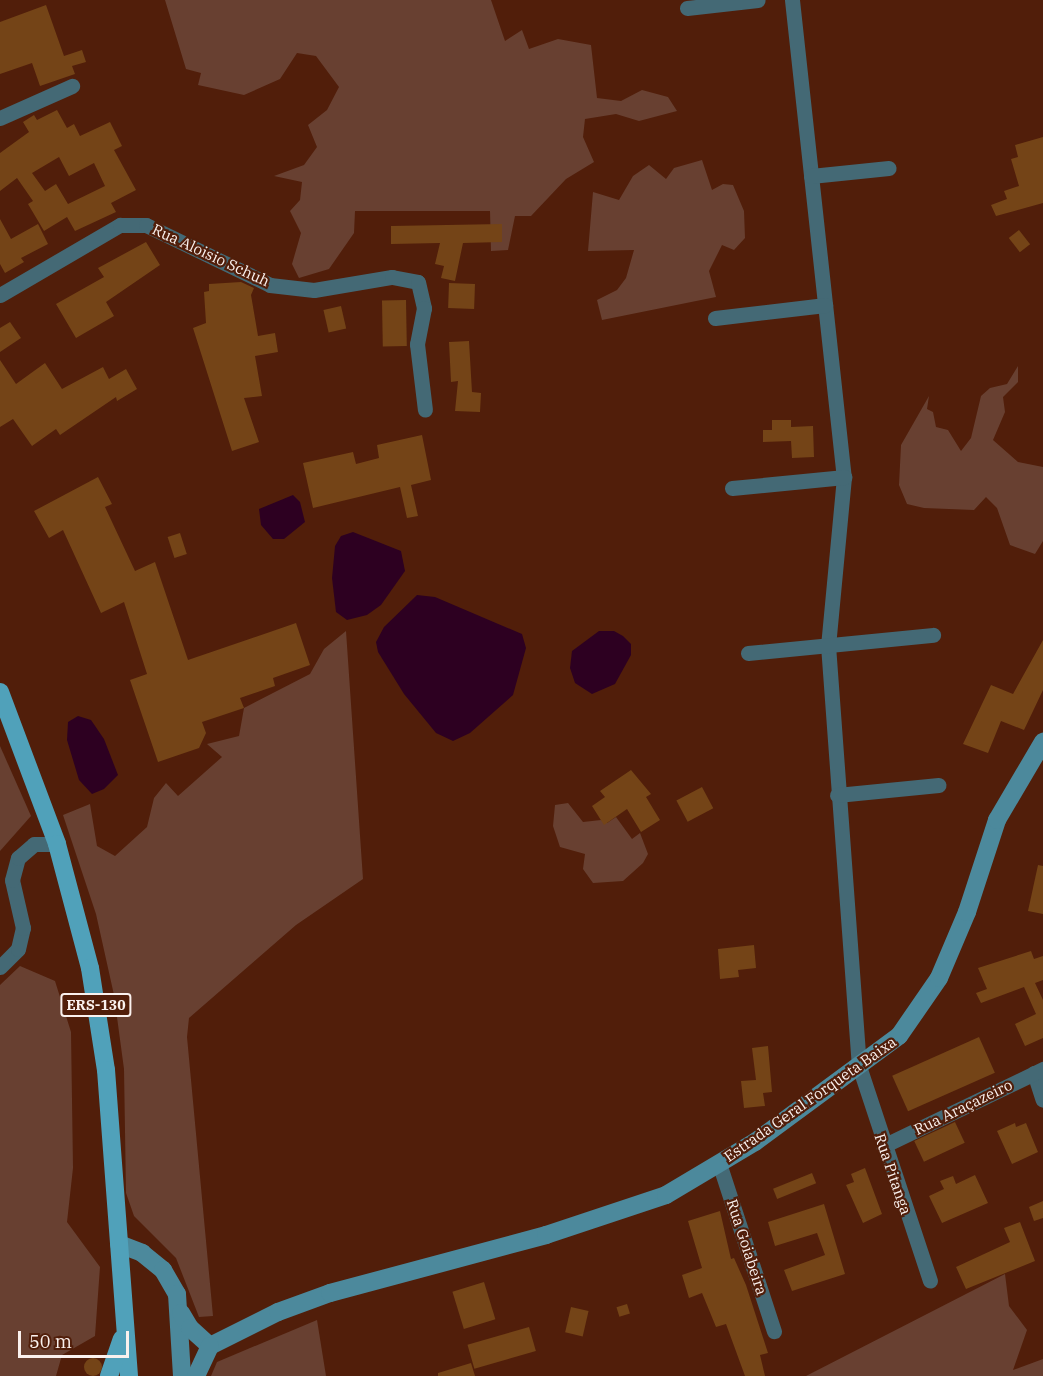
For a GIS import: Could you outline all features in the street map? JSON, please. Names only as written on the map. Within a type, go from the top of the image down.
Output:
[{"type":"main road","name":"ERS-130","points":[[0,692],[57,844],[90,969],[106,1070],[129,1376]]},
{"type":"main road","points":[[109,1376],[125,1331]]},
{"type":"street","points":[[687,8],[758,0]]},
{"type":"street","name":"Rua Pitanga","points":[[792,0],[844,477],[828,645],[837,795],[860,1066],[883,1146],[930,1281]]},
{"type":"street","points":[[0,118],[72,86]]},
{"type":"street","points":[[811,176],[889,168]]},
{"type":"street","name":"Rua Aloisio Schuh","points":[[0,295],[120,225],[146,225],[270,285],[314,290],[392,277],[418,282],[424,308],[417,344],[425,410]]},
{"type":"street","points":[[716,318],[825,305]]},
{"type":"street","points":[[732,488],[844,477]]},
{"type":"street","points":[[748,653],[933,635]]},
{"type":"street","name":"Estrada Geral Forqueta Baixa","points":[[210,1346],[278,1312],[330,1293],[546,1235],[666,1195],[719,1163],[860,1066],[899,1036],[939,978],[966,912],[997,820],[1043,742]]},
{"type":"street","points":[[837,795],[939,784]]},
{"type":"street","points":[[0,967],[18,949],[22,928],[12,880],[18,858],[34,844],[57,844]]},
{"type":"street","points":[[1038,1071],[1043,1100]]},
{"type":"street","name":"Rua Araçazeiro","points":[[883,1146],[1038,1071]]},
{"type":"street","name":"Rua Goiabeira","points":[[719,1163],[774,1331]]},
{"type":"street","points":[[118,1244],[142,1253],[163,1270],[177,1294],[181,1313],[182,1376]]},
{"type":"street","points":[[181,1313],[190,1328],[210,1346],[196,1376]]},
{"type":"shaded area","points":[[165,0],[491,0],[505,41],[522,30],[529,49],[558,39],[591,45],[597,98],[621,101],[642,90],[668,97],[677,111],[639,121],[616,114],[585,119],[583,137],[594,162],[566,179],[531,216],[515,216],[508,250],[491,251],[490,211],[355,211],[354,233],[329,269],[299,278],[292,264],[301,233],[290,211],[300,200],[302,182],[274,176],[304,165],[317,147],[308,125],[327,110],[339,87],[316,56],[297,53],[280,79],[244,95],[198,85],[201,73],[186,69]]},
{"type":"shaded area","points":[[702,160],[712,190],[723,184],[733,185],[744,211],[745,238],[734,250],[722,245],[709,271],[716,297],[602,320],[597,300],[617,290],[626,278],[634,250],[588,251],[593,192],[619,200],[633,176],[649,165],[666,179],[674,168]]},
{"type":"shaded area","points":[[1018,366],[1018,382],[1003,397],[1005,412],[993,440],[1018,462],[1043,467],[1043,541],[1035,554],[1010,545],[997,508],[986,497],[974,510],[924,508],[907,504],[899,485],[901,445],[929,396],[927,409],[933,412],[936,427],[948,430],[961,451],[971,438],[981,396],[990,388],[1007,384]]},
{"type":"shaded area","points":[[293,495],[300,502],[305,522],[284,539],[273,539],[261,525],[259,509]]},
{"type":"shaded area","points":[[353,532],[401,551],[405,571],[381,605],[367,615],[347,620],[336,612],[332,578],[335,546],[341,536]]},
{"type":"shaded area","points":[[417,595],[435,597],[522,634],[526,648],[513,695],[470,733],[453,741],[436,733],[404,694],[378,652],[376,642],[384,627]]},
{"type":"shaded area","points":[[346,631],[363,879],[296,925],[189,1018],[187,1037],[213,1316],[199,1317],[176,1258],[134,1216],[126,1193],[124,1069],[114,995],[96,914],[63,815],[90,804],[97,846],[115,856],[147,827],[154,798],[166,783],[178,796],[222,757],[207,744],[239,736],[244,708],[310,674],[324,649]]},
{"type":"shaded area","points":[[599,631],[614,631],[623,636],[631,644],[631,655],[615,684],[592,694],[575,683],[570,668],[572,651]]},
{"type":"shaded area","points":[[78,716],[91,720],[104,739],[118,775],[104,789],[92,794],[79,780],[67,740],[68,722]]},
{"type":"shaded area","points":[[0,746],[31,816],[0,851]]},
{"type":"shaded area","points":[[568,803],[583,822],[601,820],[607,823],[616,817],[632,839],[640,833],[648,854],[643,863],[623,881],[593,883],[583,869],[585,854],[560,847],[553,826],[555,805]]},
{"type":"shaded area","points":[[20,966],[55,981],[71,1032],[73,1168],[67,1222],[100,1267],[95,1336],[62,1355],[56,1376],[0,1376],[0,985]]},
{"type":"shaded area","points":[[1005,1274],[1009,1306],[1027,1330],[1013,1370],[1043,1359],[1043,1376],[806,1376]]},
{"type":"shaded area","points":[[317,1320],[326,1376],[211,1376],[217,1362]]},
{"type":"building","points":[[46,5],[64,56],[82,50],[86,62],[72,66],[75,74],[40,86],[32,63],[0,74],[0,22]]},
{"type":"building","points":[[57,110],[67,128],[74,124],[80,136],[110,122],[122,146],[114,150],[136,190],[111,203],[116,212],[75,231],[67,217],[44,231],[28,204],[33,201],[17,178],[0,191],[0,153],[29,132],[23,122],[34,115],[37,120]],"holes":[[[59,157],[69,176],[94,163],[105,186],[68,204],[56,184],[45,191],[32,173]]]},
{"type":"building","points":[[1043,137],[1043,203],[996,216],[991,205],[1007,199],[1004,191],[1019,186],[1011,159],[1018,157],[1015,145]]},
{"type":"building","points":[[0,219],[11,239],[38,224],[48,244],[21,258],[24,262],[5,273],[0,264]]},
{"type":"building","points":[[502,224],[502,242],[463,243],[455,281],[441,278],[444,266],[435,264],[440,243],[391,244],[391,226]]},
{"type":"building","points":[[1019,230],[1030,244],[1020,252],[1009,238]]},
{"type":"building","points":[[146,242],[160,265],[106,302],[114,316],[76,338],[56,304],[104,277],[98,268]]},
{"type":"building","points":[[241,282],[254,288],[251,295],[258,336],[275,333],[278,352],[255,356],[262,396],[244,398],[259,442],[232,451],[193,328],[206,323],[204,292],[209,291],[209,284]]},
{"type":"building","points":[[449,283],[475,284],[474,309],[448,308]]},
{"type":"building","points":[[382,300],[406,300],[407,346],[383,346]]},
{"type":"building","points":[[341,306],[346,328],[329,332],[323,310]]},
{"type":"building","points":[[10,322],[21,338],[0,352],[0,328]]},
{"type":"building","points":[[469,341],[472,392],[481,393],[480,412],[455,411],[458,381],[451,382],[449,342]]},
{"type":"building","points":[[0,360],[16,384],[45,363],[62,389],[103,367],[109,379],[126,369],[137,389],[117,401],[116,397],[60,435],[56,429],[32,446],[13,419],[0,427]]},
{"type":"building","points":[[772,420],[791,420],[791,427],[813,426],[814,457],[792,458],[791,441],[763,442],[763,430],[772,430]]},
{"type":"building","points":[[422,435],[431,480],[411,485],[418,516],[407,518],[400,487],[313,508],[303,463],[353,452],[356,464],[379,458],[377,445]]},
{"type":"building","points":[[98,477],[112,504],[105,507],[135,571],[155,562],[188,660],[296,623],[310,665],[273,678],[275,686],[240,698],[244,708],[202,722],[206,733],[199,748],[158,762],[130,680],[147,674],[124,602],[101,613],[63,530],[49,538],[34,511]]},
{"type":"building","points":[[180,533],[187,554],[174,558],[168,537]]},
{"type":"building","points":[[1043,640],[1043,690],[1024,730],[1001,721],[988,753],[963,744],[991,685],[1013,694]]},
{"type":"building","points":[[631,770],[651,794],[646,797],[660,820],[641,832],[627,809],[604,825],[592,806],[605,797],[600,791]]},
{"type":"building","points":[[702,787],[713,808],[688,822],[676,801]]},
{"type":"building","points":[[1038,865],[1043,866],[1043,914],[1028,911]]},
{"type":"building","points":[[754,945],[756,968],[738,970],[739,977],[720,979],[718,949]]},
{"type":"building","points":[[1031,951],[1034,959],[1043,956],[1043,980],[1035,983],[1043,1000],[1043,1038],[1025,1046],[1015,1024],[1036,1014],[1024,987],[981,1003],[976,993],[987,989],[978,968]]},
{"type":"building","points":[[979,1037],[995,1073],[908,1111],[892,1076]]},
{"type":"building","points":[[768,1046],[772,1092],[763,1093],[765,1106],[744,1108],[741,1081],[756,1080],[752,1048]]},
{"type":"building","points":[[955,1122],[965,1143],[924,1162],[914,1141]]},
{"type":"building","points":[[1015,1123],[1016,1127],[1026,1123],[1038,1152],[1012,1164],[997,1131]]},
{"type":"building","points":[[865,1168],[882,1214],[863,1223],[846,1185],[854,1182],[851,1174]]},
{"type":"building","points":[[812,1173],[816,1183],[777,1199],[773,1189]]},
{"type":"building","points":[[975,1175],[988,1203],[942,1223],[929,1196],[944,1189],[940,1181],[953,1176],[956,1184]]},
{"type":"building","points":[[1043,1201],[1043,1218],[1034,1221],[1029,1207]]},
{"type":"building","points":[[824,1204],[845,1274],[792,1291],[784,1270],[825,1255],[817,1233],[775,1246],[768,1222]]},
{"type":"building","points":[[720,1211],[731,1259],[734,1258],[746,1285],[768,1353],[760,1355],[765,1376],[745,1376],[726,1324],[716,1327],[702,1293],[689,1298],[682,1275],[702,1268],[688,1221]]},
{"type":"building","points":[[1020,1222],[1035,1261],[966,1289],[956,1267],[1010,1242],[1004,1228]]},
{"type":"building","points":[[484,1282],[495,1319],[464,1329],[452,1292]]},
{"type":"building","points":[[627,1304],[630,1314],[619,1317],[616,1307]]},
{"type":"building","points":[[571,1307],[589,1311],[583,1336],[565,1332]]},
{"type":"building","points":[[529,1327],[536,1351],[474,1369],[467,1345]]},
{"type":"building","points":[[93,1358],[99,1361],[102,1367],[99,1373],[93,1376],[87,1373],[84,1367],[87,1361]]},
{"type":"building","points":[[471,1363],[475,1376],[438,1376],[438,1373]]}]
